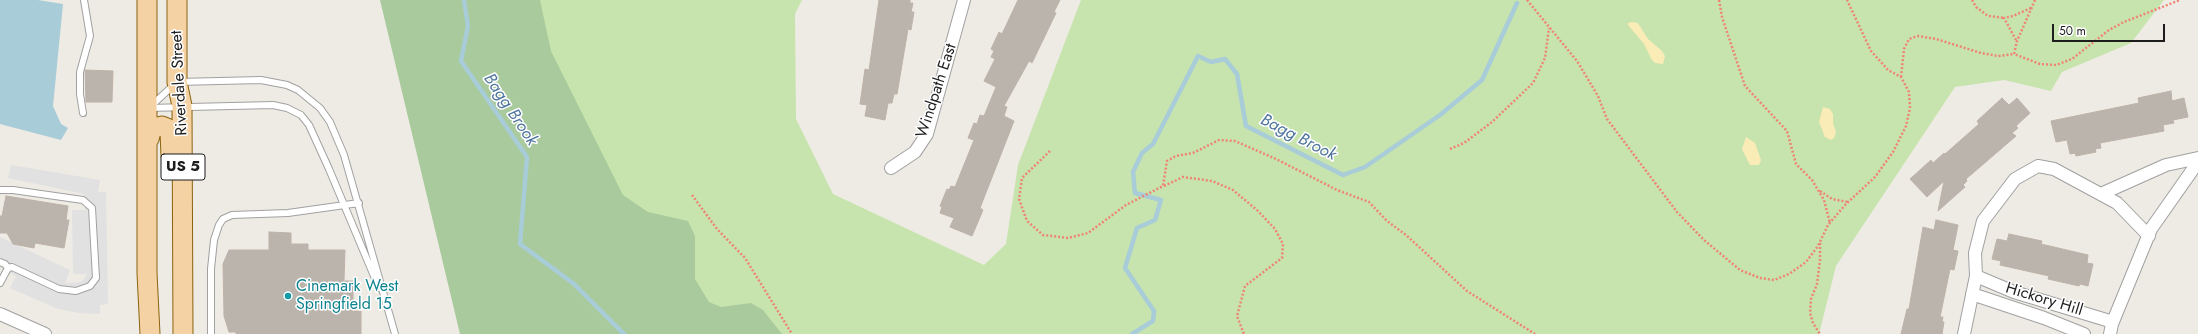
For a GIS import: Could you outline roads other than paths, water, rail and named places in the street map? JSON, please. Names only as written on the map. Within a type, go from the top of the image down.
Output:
[{"type":"main road","name":"Riverdale Street","points":[[147,0],[147,273],[150,334]]},
{"type":"main road","name":"Riverdale Street","points":[[176,0],[177,82],[182,106],[183,334]]},
{"type":"main road","points":[[148,138],[152,128],[156,126],[167,128],[170,132],[172,260],[183,302]]},
{"type":"street","name":"Windpath East","points":[[891,168],[915,152],[926,134],[964,0]]},
{"type":"street","points":[[2101,194],[2166,165],[2198,158]]},
{"type":"street","points":[[2110,334],[2113,322],[2149,236],[2198,162]]},
{"type":"street","points":[[1964,334],[1976,276],[1975,252],[1983,221],[2015,179],[2038,166],[2054,169],[2117,203],[2149,236]]},
{"type":"street","name":"Hickory Hill","points":[[1976,276],[2014,292],[2113,322]]},
{"type":"street","name":"Hickory Hill","points":[[1972,294],[2084,334]]},
{"type":"street","points":[[0,314],[45,334]]},
{"type":"lane","points":[[83,113],[80,72],[90,36],[84,0]]},
{"type":"lane","points":[[148,108],[177,82],[262,80],[287,85],[298,90],[320,108],[330,122],[344,154],[395,334]]},
{"type":"lane","points":[[148,108],[274,105],[296,112],[309,125],[388,310]]},
{"type":"lane","points":[[0,190],[13,190],[83,200],[92,208],[96,278],[90,286],[76,291],[58,289],[12,267],[8,268],[5,264],[0,262]]},
{"type":"lane","points":[[211,334],[210,268],[214,240],[223,218],[232,215],[288,213],[359,204]]},
{"type":"lane","points":[[0,283],[8,268]]},
{"type":"water","points":[[0,0],[38,0],[63,4],[53,106],[61,124],[68,128],[61,140],[0,124]]},
{"type":"waterway","name":"Bagg Brook","points":[[464,0],[468,26],[461,61],[527,157],[520,244],[574,284],[624,334]]},
{"type":"waterway","name":"Bagg Brook","points":[[1132,334],[1153,321],[1154,311],[1125,268],[1137,228],[1155,220],[1161,200],[1135,193],[1133,172],[1142,153],[1153,144],[1198,56],[1211,62],[1225,59],[1237,74],[1246,126],[1343,175],[1365,167],[1440,115],[1482,80],[1517,3]]},
{"type":"place","name":"Cinemark West Springfield 15","points":[[288,296]]}]
